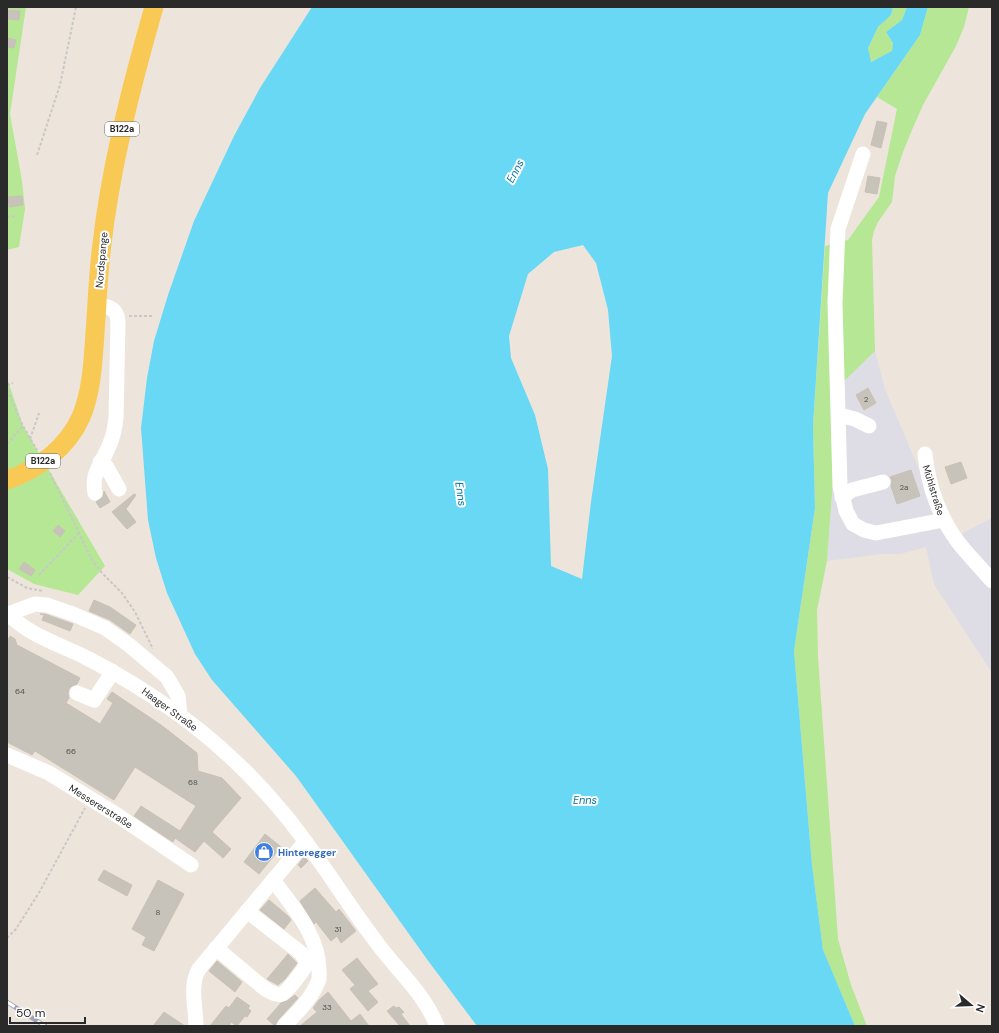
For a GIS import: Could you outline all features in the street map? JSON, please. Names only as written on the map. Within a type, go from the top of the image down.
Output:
[{"type":"main road","name":"Nordspange","points":[[7,480],[30,470],[43,462],[57,450],[72,432],[86,400],[91,381],[94,358],[100,253],[107,204],[126,111],[154,7]]},
{"type":"street","points":[[863,154],[838,229],[835,303],[840,486],[842,497],[846,511],[854,524],[864,530],[876,533],[944,520]]},
{"type":"street","points":[[95,493],[94,475],[109,447],[114,434],[116,418],[118,316],[111,308],[97,304]]},
{"type":"street","points":[[839,415],[855,418],[869,426]]},
{"type":"street","name":"Mühlstraße","points":[[925,454],[926,469],[930,484],[944,520],[957,542],[992,581]]},
{"type":"street","points":[[100,462],[106,466],[119,489]]},
{"type":"street","points":[[842,497],[852,490],[883,482]]},
{"type":"street","points":[[7,613],[35,604],[47,604],[105,628],[129,645],[166,677],[178,696],[180,715]]},
{"type":"street","name":"Haager Straße","points":[[7,613],[29,631],[112,671],[154,697],[180,715],[221,748],[242,768],[280,809],[305,842],[380,947],[420,996],[437,1026]]},
{"type":"street","points":[[77,693],[94,700],[112,671]]},
{"type":"street","name":"Messererstraße","points":[[7,755],[49,773],[90,798],[191,865]]},
{"type":"street","points":[[196,1026],[193,994],[195,975],[305,842]]},
{"type":"street","points":[[273,880],[304,924],[316,945],[319,965],[319,980],[312,993],[284,1026]]},
{"type":"street","points":[[216,948],[270,992],[282,994],[300,975],[306,964],[301,953],[247,911]]},
{"type":"path","points":[[7,7],[20,8]]},
{"type":"path","points":[[37,155],[60,85],[76,7]]},
{"type":"path","points":[[7,217],[15,216]]},
{"type":"path","points":[[118,316],[152,316]]},
{"type":"path","points":[[7,385],[13,383]]},
{"type":"path","points":[[7,390],[23,426],[56,484],[78,534],[91,558],[102,573],[122,593],[135,612],[156,656]]},
{"type":"path","points":[[30,439],[39,413]]},
{"type":"path","points":[[7,444],[23,426]]},
{"type":"path","points":[[40,575],[78,534]]},
{"type":"path","points":[[7,938],[16,930],[40,891],[90,798]]},
{"type":"shaded area","points":[[875,351],[885,389],[949,540],[992,518],[992,673],[934,584],[926,547],[900,554],[882,554],[827,561],[840,385]]},
{"type":"green space","points":[[7,7],[26,7],[10,114],[22,181],[25,209],[19,247],[7,250]]},
{"type":"green space","points":[[893,7],[907,7],[902,20],[886,32],[893,43],[892,52],[870,62],[868,48],[878,27],[891,15]]},
{"type":"green space","points":[[928,7],[969,7],[964,27],[956,46],[923,105],[903,152],[895,176],[892,202],[878,222],[874,231],[872,240],[875,351],[840,385],[827,561],[817,610],[818,657],[838,939],[851,985],[867,1026],[855,1026],[823,951],[812,865],[794,651],[815,508],[813,426],[825,246],[848,240],[879,197],[897,109],[877,97],[920,35]]},
{"type":"green space","points":[[7,378],[23,426],[105,566],[78,595],[34,584],[7,569]]},
{"type":"water","name":"Enns","points":[[312,7],[893,7],[891,15],[878,27],[868,48],[871,62],[892,51],[893,43],[886,32],[902,20],[907,7],[928,7],[920,35],[865,114],[828,193],[813,426],[815,508],[794,651],[812,865],[823,950],[855,1026],[477,1026],[429,962],[296,776],[212,680],[195,654],[167,593],[156,558],[148,520],[141,428],[147,378],[154,341],[168,295],[194,221],[234,136],[260,88]],"holes":[[[583,245],[596,263],[608,310],[612,356],[591,502],[582,579],[551,566],[548,469],[535,415],[511,358],[509,336],[528,274],[554,252]]]},
{"type":"building","points":[[8,10],[20,11],[19,20],[7,19]]},
{"type":"building","points":[[7,38],[16,40],[14,48],[7,47]]},
{"type":"building","points":[[877,121],[887,123],[881,148],[871,145]]},
{"type":"building","points":[[868,176],[880,178],[877,194],[865,192]]},
{"type":"building","points":[[22,196],[23,205],[9,207],[8,197]]},
{"type":"building","points":[[868,388],[876,403],[864,410],[856,395]]},
{"type":"building","points":[[961,462],[967,478],[951,484],[945,467]]},
{"type":"building","points":[[911,470],[920,496],[897,504],[891,486],[892,480],[890,477]]},
{"type":"building","points":[[104,491],[110,502],[100,508],[96,502],[103,497]]},
{"type":"building","points":[[134,494],[136,495],[126,509],[136,522],[127,529],[112,512]]},
{"type":"building","points":[[58,525],[65,531],[60,537],[53,531]]},
{"type":"building","points":[[24,562],[35,570],[31,576],[19,569]]},
{"type":"building","points":[[94,600],[110,607],[136,625],[130,634],[110,620],[89,611]]},
{"type":"building","points":[[40,614],[45,614],[73,624],[70,631],[42,620],[44,615]]},
{"type":"building","points":[[10,636],[15,639],[17,645],[80,678],[77,684],[69,689],[69,698],[66,703],[100,724],[113,703],[107,699],[112,692],[161,725],[197,753],[198,771],[222,778],[241,798],[212,832],[231,849],[223,858],[204,841],[195,852],[175,838],[173,842],[134,816],[141,806],[180,831],[196,806],[135,767],[114,800],[35,751],[32,755],[7,742],[7,642]]},
{"type":"building","points":[[265,834],[281,847],[259,874],[244,862]]},
{"type":"building","points":[[304,857],[308,861],[301,868],[298,865]]},
{"type":"building","points":[[104,870],[132,885],[127,896],[98,880]]},
{"type":"building","points":[[158,880],[184,894],[154,951],[142,945],[146,937],[132,929]]},
{"type":"building","points":[[315,888],[336,912],[339,909],[356,931],[341,943],[337,936],[331,941],[316,922],[314,924],[300,901]]},
{"type":"building","points":[[269,900],[291,920],[284,929],[260,910]]},
{"type":"building","points":[[288,954],[297,963],[285,979],[278,985],[267,979]]},
{"type":"building","points":[[357,958],[378,984],[368,991],[378,1002],[368,1011],[350,989],[355,985],[342,970]]},
{"type":"building","points":[[217,961],[242,982],[235,992],[209,971]]},
{"type":"building","points":[[328,992],[351,1021],[360,1014],[369,1026],[300,1026],[317,1012],[313,1008]]},
{"type":"building","points":[[295,995],[298,998],[278,1020],[275,1026],[267,1019],[281,1003],[287,1001]]},
{"type":"building","points":[[237,997],[250,1006],[248,1008],[251,1011],[247,1017],[245,1016],[237,1026],[231,1022],[229,1026],[210,1026],[226,1006],[229,1008]]},
{"type":"building","points":[[394,1006],[396,1008],[399,1007],[404,1012],[401,1014],[410,1026],[400,1026],[387,1011]]},
{"type":"building","points":[[164,1012],[185,1026],[153,1026]]},
{"type":"railway","points":[[7,1002],[45,1026]]},
{"type":"place","name":"Hinteregger","points":[[264,852]]}]
